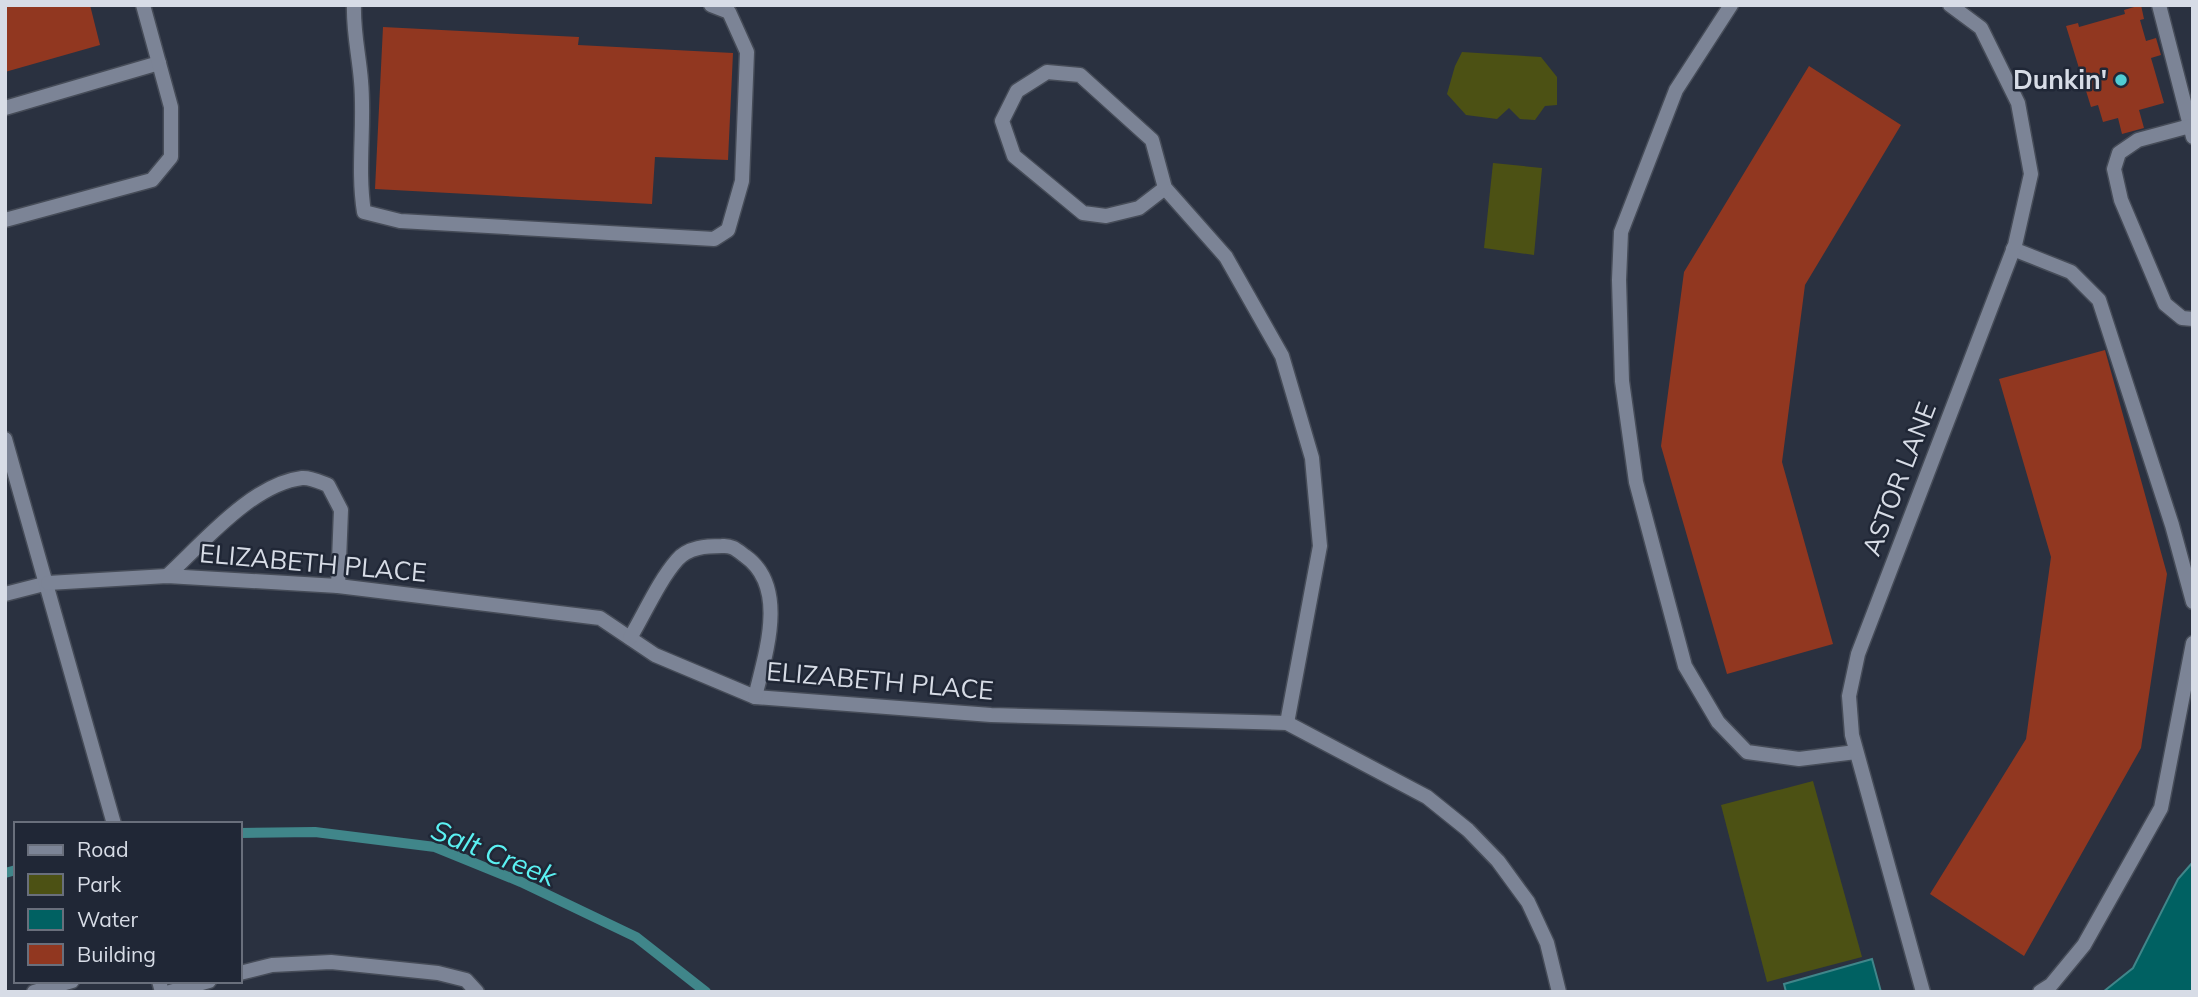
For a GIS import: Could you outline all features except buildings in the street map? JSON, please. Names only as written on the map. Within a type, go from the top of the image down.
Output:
[{"type":"street","points":[[5,220],[152,180],[171,157],[171,107],[143,5]]},
{"type":"street","points":[[354,5],[353,27],[362,82],[360,187],[364,212],[400,221],[713,239],[728,230],[742,181],[747,52],[729,12],[711,5]]},
{"type":"street","points":[[1731,5],[1676,90],[1635,189],[1622,232],[1619,281],[1622,381],[1636,482],[1685,666],[1718,722],[1747,752],[1799,759],[1856,752]]},
{"type":"street","name":"ASTOR LANE","points":[[1923,992],[1856,752],[1849,695],[1858,654],[2013,249],[2031,174],[2018,103],[1981,28],[1950,5]]},
{"type":"street","points":[[2159,5],[2191,131],[2138,140],[2119,153],[2114,169],[2121,200],[2165,304],[2182,318],[2193,318]]},
{"type":"street","points":[[5,108],[159,63]]},
{"type":"street","points":[[1165,188],[1139,208],[1106,216],[1083,213],[1014,156],[1002,121],[1017,91],[1047,72],[1080,75],[1152,140],[1165,188],[1226,257],[1282,356],[1312,458],[1321,546],[1287,723]]},
{"type":"street","points":[[2013,249],[2071,272],[2099,300],[2172,525],[2193,602]]},
{"type":"street","points":[[5,439],[48,583],[113,822]]},
{"type":"street","points":[[167,576],[257,494],[284,482],[305,477],[328,485],[341,510],[338,586]]},
{"type":"street","points":[[630,638],[678,558],[701,547],[731,545],[751,560],[763,578],[770,602],[769,639],[755,697]]},
{"type":"street","name":"ELIZABETH PLACE","points":[[5,594],[48,583],[167,576],[338,586],[600,618],[655,654],[755,697],[991,715],[1287,723],[1427,797],[1468,830],[1498,861],[1528,902],[1547,943],[1559,992]]},
{"type":"street","points":[[2040,992],[2051,985],[2084,945],[2161,808],[2193,643]]},
{"type":"street","points":[[242,972],[272,965],[331,962],[438,973],[466,980],[477,992]]},
{"type":"street","points":[[34,992],[65,983]]},
{"type":"street","points":[[170,992],[202,983]]},
{"type":"green space","points":[[1462,52],[1541,57],[1557,77],[1557,105],[1545,106],[1535,120],[1520,119],[1509,108],[1497,119],[1466,115],[1447,94]]},
{"type":"green space","points":[[1493,163],[1542,168],[1534,255],[1484,248]]},
{"type":"green space","points":[[1813,781],[1862,957],[1767,982],[1721,805]]},
{"type":"water","points":[[2193,862],[2193,992],[2103,992],[2133,968],[2178,879]]},
{"type":"water","points":[[1872,959],[1881,992],[1786,992],[1784,984]]},
{"type":"waterway","name":"Salt Creek","points":[[242,833],[315,832],[435,847],[521,882],[636,937],[706,992]]},
{"type":"waterway","name":"Salt Creek","points":[[5,873],[14,871]]},
{"type":"place","name":"Dunkin'","points":[[2121,80]]}]
